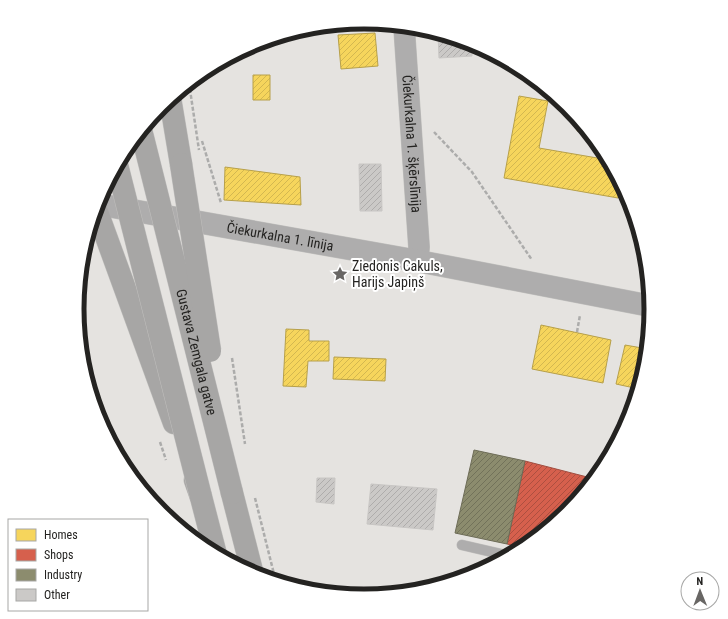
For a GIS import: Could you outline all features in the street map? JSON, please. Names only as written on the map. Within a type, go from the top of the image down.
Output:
[{"type":"main road","points":[[171,106],[232,493]]},
{"type":"main road","name":"Gustava Zemgala gatve","points":[[144,136],[251,566]]},
{"type":"main road","points":[[119,173],[214,546]]},
{"type":"main road","points":[[99,216],[201,496]]},
{"type":"street","name":"Čiekurkalna 1. šķērslīnija","points":[[404,32],[419,247],[418,261]]},
{"type":"street","name":"Čiekurkalna 1. līnija","points":[[104,205],[418,261],[644,314]]},
{"type":"lane","points":[[462,545],[500,554]]},
{"type":"path","points":[[188,92],[222,208]]},
{"type":"path","points":[[410,116],[432,129],[472,172],[533,260]]},
{"type":"path","points":[[576,332],[581,311]]},
{"type":"path","points":[[640,348],[643,334]]},
{"type":"building: Homes","points":[[356,29],[322,32],[327,31]]},
{"type":"building: Homes","points":[[375,33],[378,66],[341,69],[338,35]]},
{"type":"building: Homes","points":[[253,75],[270,75],[270,100],[253,100]]},
{"type":"building: Homes","points":[[519,96],[548,101],[539,148],[600,158],[619,193],[618,198],[504,178]]},
{"type":"building: Homes","points":[[225,167],[300,177],[301,205],[224,200]]},
{"type":"building: Homes","points":[[541,325],[611,340],[603,383],[532,369]]},
{"type":"building: Homes","points":[[286,329],[309,330],[309,341],[329,341],[329,361],[308,361],[306,387],[283,386]]},
{"type":"building: Homes","points":[[625,345],[642,348],[633,388],[616,384]]},
{"type":"building: Homes","points":[[334,357],[386,359],[385,381],[333,379]]},
{"type":"building: Shops","points":[[525,461],[589,477],[562,508],[535,532],[515,546],[507,544]]},
{"type":"building: Industry","points":[[474,450],[525,461],[507,544],[455,533]]},
{"type":"building: Other","points":[[438,39],[472,50],[472,56],[439,58]]},
{"type":"building: Other","points":[[359,164],[381,164],[382,211],[360,211]]},
{"type":"building: Other","points":[[317,478],[335,478],[334,504],[316,502]]},
{"type":"building: Other","points":[[371,484],[437,489],[433,530],[367,524]]},
{"type":"place","name":"Ziedonis Cakuls, Harijs Japiņš","points":[[340,274]]}]
